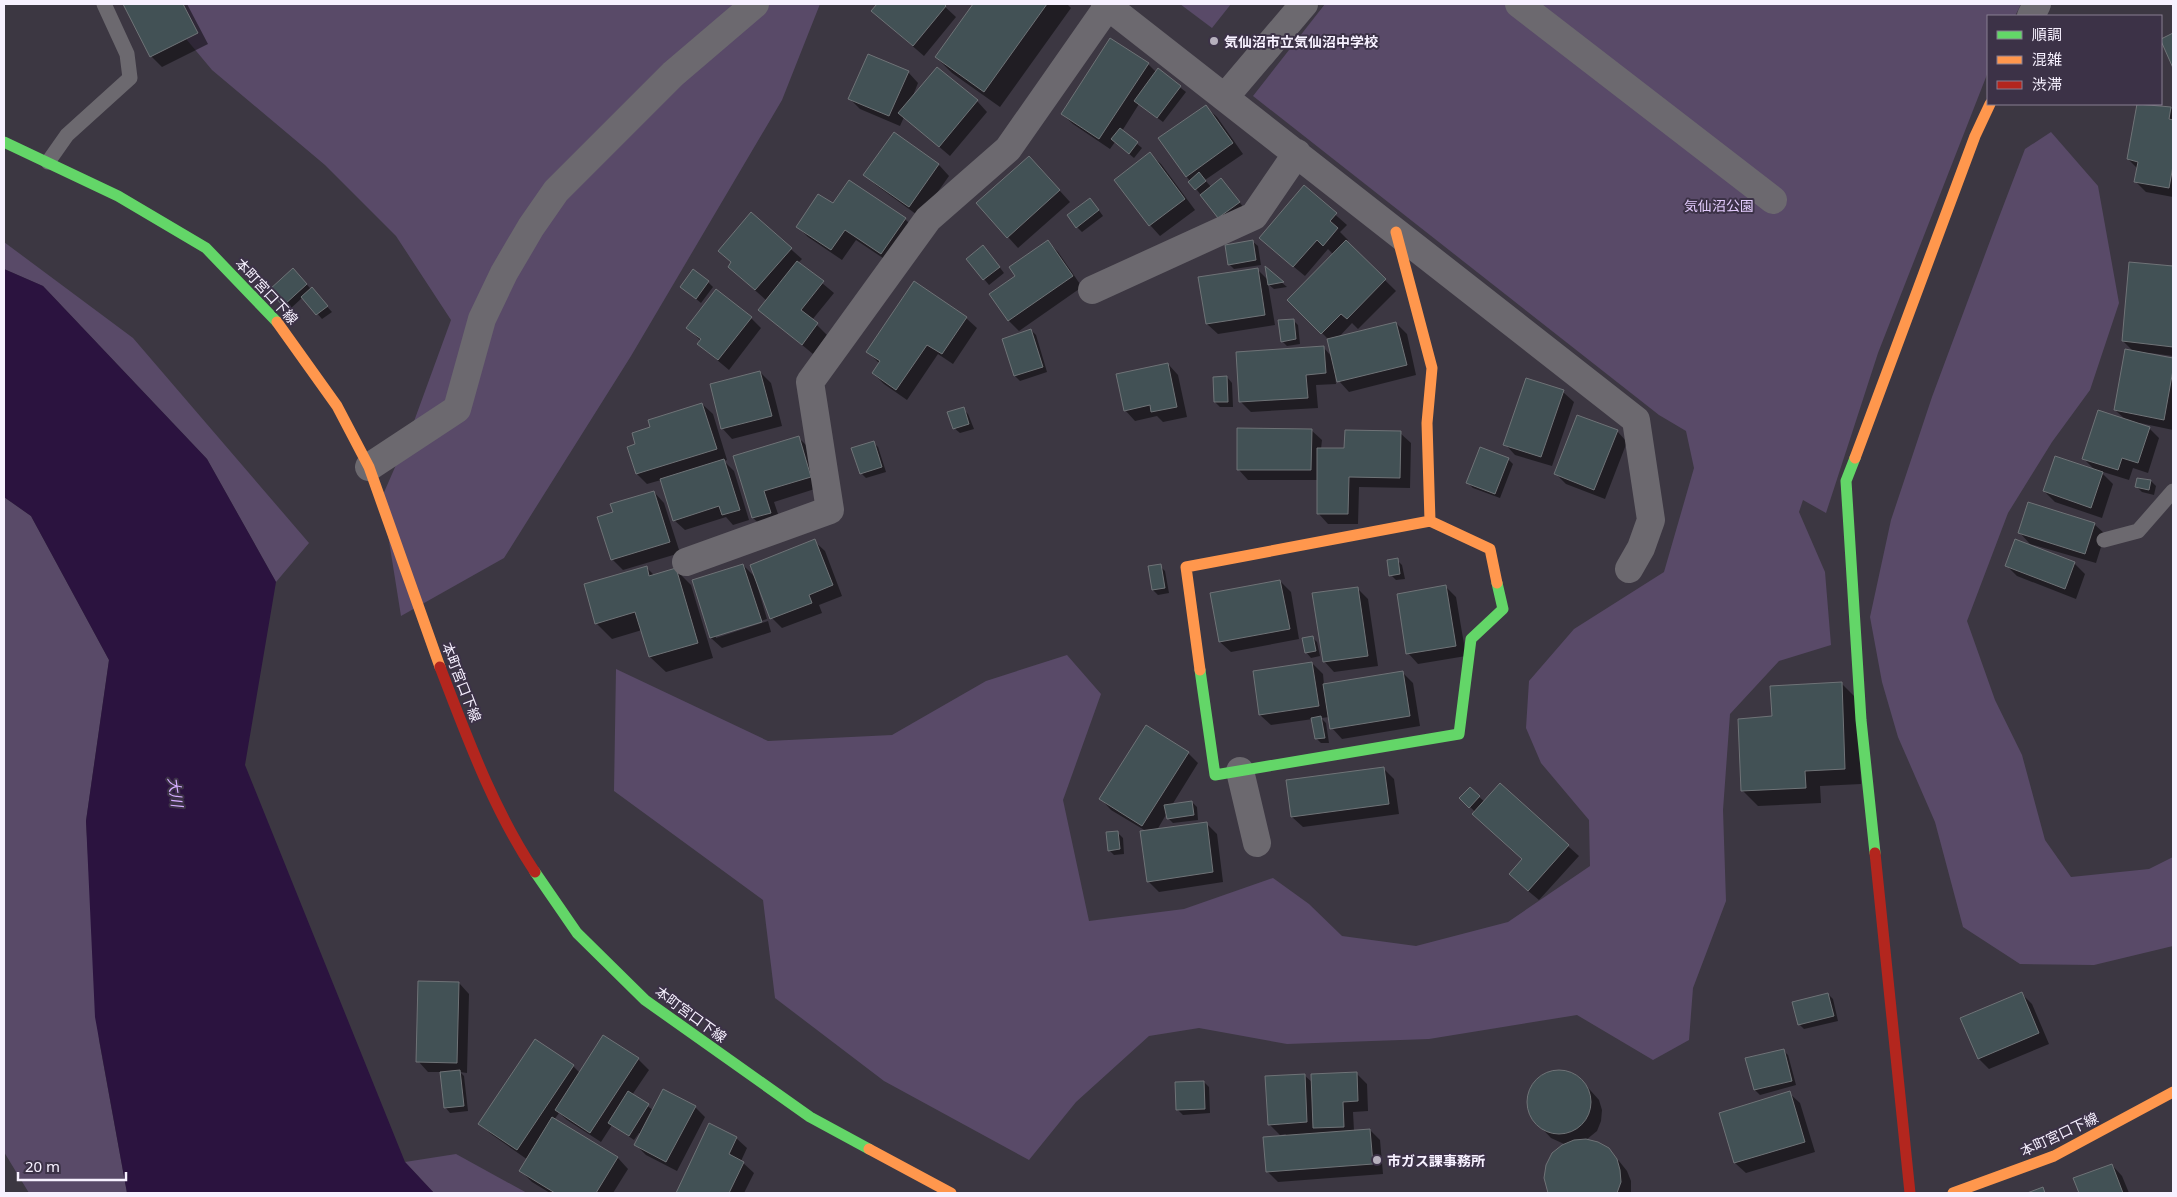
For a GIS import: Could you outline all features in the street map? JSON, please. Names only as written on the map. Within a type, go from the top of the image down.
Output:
[{"type":"street","points":[[369,467],[457,409],[482,319],[504,273],[531,227],[556,191],[673,74],[756,4]]},
{"type":"street","points":[[1226,97],[1304,4]]},
{"type":"street","points":[[1520,4],[1773,200]]},
{"type":"street","points":[[686,562],[830,510],[810,382],[928,219],[1008,149],[1106,5],[1226,97],[1636,420],[1651,520],[1641,548],[1629,569]]},
{"type":"street","points":[[1910,1193],[1861,720],[1846,481],[1892,363],[1975,136],[1990,105]]},
{"type":"street","name":"本町宮口下線","points":[[4,142],[118,196],[206,248],[280,324],[337,406],[369,467],[430,641],[476,762],[521,851],[577,933],[645,1000],[810,1118],[951,1193]]},
{"type":"street","points":[[1092,290],[1254,216],[1297,153]]},
{"type":"street","points":[[1396,232],[1432,368],[1427,423],[1430,521]]},
{"type":"street","points":[[1430,521],[1490,549],[1503,609],[1470,639],[1459,734],[1215,775],[1186,567],[1430,521]]},
{"type":"street","points":[[1240,771],[1257,842]]},
{"type":"street","name":"本町宮口下線","points":[[1953,1193],[2054,1156],[2173,1092]]},
{"type":"lane","points":[[48,162],[67,135],[130,78],[127,54],[104,4]]},
{"type":"lane","points":[[2104,540],[2138,531],[2173,491]]},
{"type":"green space","points":[[157,4],[820,4],[782,100],[631,356],[504,558],[401,616],[382,497],[409,435],[451,320],[396,236],[325,165],[212,70]]},
{"type":"green space","points":[[1180,4],[1231,4],[1212,28]]},
{"type":"green space","name":"気仙沼公園","points":[[1325,4],[2021,4],[2016,15],[1987,15],[1987,75],[1878,353],[1826,513],[1803,500],[1799,512],[1825,572],[1831,645],[1779,661],[1730,714],[1723,810],[1726,901],[1693,988],[1689,1040],[1653,1060],[1577,1015],[1429,1039],[1287,1044],[1199,1028],[1149,1036],[1076,1102],[1029,1160],[884,1081],[775,998],[763,900],[614,791],[616,669],[768,741],[892,735],[986,681],[1067,655],[1101,694],[1063,800],[1089,921],[1184,909],[1273,878],[1309,904],[1342,936],[1416,946],[1508,922],[1590,866],[1589,820],[1541,763],[1526,728],[1529,681],[1574,629],[1664,572],[1694,468],[1686,431],[1659,415],[1253,96]]},
{"type":"green space","points":[[2051,132],[2098,186],[2119,303],[2090,390],[2052,442],[2008,513],[1967,621],[1995,700],[2022,755],[2045,840],[2071,877],[2149,869],[2173,857],[2173,946],[2094,965],[2020,964],[1963,927],[1935,822],[1898,737],[1882,682],[1870,617],[1891,520],[1932,397],[1996,225],[2025,149]]},
{"type":"green space","points":[[4,242],[133,338],[309,543],[276,582],[207,459],[43,286],[4,269]]},
{"type":"green space","points":[[4,497],[31,516],[109,660],[86,821],[99,1040],[127,1193],[29,1193],[4,1152]]},
{"type":"green space","points":[[456,1154],[527,1193],[434,1193],[405,1162]]},
{"type":"water","name":"大川","points":[[4,269],[43,286],[207,459],[276,582],[245,765],[405,1162],[434,1193],[127,1193],[95,1017],[86,821],[109,660],[31,516],[4,497]]},
{"type":"building","points":[[123,4],[183,4],[198,33],[150,57]]},
{"type":"building","points":[[877,4],[944,4],[946,6],[913,46],[871,11]]},
{"type":"building","points":[[973,4],[1047,4],[984,92],[935,57]]},
{"type":"building","points":[[2173,33],[2173,68],[2162,43],[2162,38]]},
{"type":"building","points":[[1110,38],[1149,63],[1099,139],[1061,114]]},
{"type":"building","points":[[868,54],[909,71],[889,116],[848,99]]},
{"type":"building","points":[[937,67],[978,100],[939,147],[898,113]]},
{"type":"building","points":[[1158,68],[1181,86],[1157,118],[1134,101]]},
{"type":"building","points":[[1206,105],[1233,143],[1186,177],[1158,138]]},
{"type":"building","points":[[2137,105],[2171,107],[2169,119],[2173,120],[2173,166],[2169,188],[2134,182],[2138,162],[2127,159]]},
{"type":"building","points":[[1120,128],[1138,142],[1129,154],[1111,139]]},
{"type":"building","points":[[894,132],[939,164],[909,207],[863,175]]},
{"type":"building","points":[[1150,152],[1185,199],[1149,226],[1114,180]]},
{"type":"building","points":[[1029,156],[1060,190],[1007,238],[976,203]]},
{"type":"building","points":[[1199,172],[1206,181],[1195,190],[1188,182]]},
{"type":"building","points":[[1221,178],[1240,202],[1218,218],[1200,195]]},
{"type":"building","points":[[849,180],[906,218],[881,254],[845,230],[831,250],[796,227],[818,194],[833,203]]},
{"type":"building","points":[[1304,185],[1337,213],[1330,221],[1338,228],[1323,246],[1317,240],[1293,267],[1259,238]]},
{"type":"building","points":[[1090,198],[1099,210],[1076,228],[1067,215]]},
{"type":"building","points":[[751,212],[792,248],[755,290],[728,267],[731,262],[718,251]]},
{"type":"building","points":[[1048,240],[1073,276],[1008,321],[989,294],[1015,276],[1009,267]]},
{"type":"building","points":[[1253,240],[1256,260],[1228,265],[1225,245]]},
{"type":"building","points":[[1346,240],[1386,279],[1347,319],[1341,314],[1321,334],[1287,300]]},
{"type":"building","points":[[983,245],[1000,267],[983,280],[966,259]]},
{"type":"building","points":[[797,261],[824,281],[801,310],[818,323],[802,345],[758,310]]},
{"type":"building","points":[[2129,262],[2173,266],[2173,347],[2122,341]]},
{"type":"building","points":[[1265,266],[1284,282],[1268,285]]},
{"type":"building","points":[[293,268],[307,284],[283,306],[269,290]]},
{"type":"building","points":[[1258,268],[1265,315],[1206,324],[1198,277]]},
{"type":"building","points":[[693,269],[709,281],[696,299],[680,287]]},
{"type":"building","points":[[914,281],[967,317],[942,354],[927,345],[896,390],[872,373],[880,361],[866,352]]},
{"type":"building","points":[[312,287],[328,306],[316,315],[301,297]]},
{"type":"building","points":[[716,289],[752,317],[718,360],[697,344],[701,339],[686,328]]},
{"type":"building","points":[[1294,319],[1296,339],[1281,342],[1278,320]]},
{"type":"building","points":[[1396,322],[1407,365],[1337,382],[1327,339]]},
{"type":"building","points":[[1031,329],[1043,367],[1014,376],[1002,339]]},
{"type":"building","points":[[1324,346],[1326,373],[1306,375],[1308,398],[1239,402],[1236,352]]},
{"type":"building","points":[[2125,349],[2173,358],[2173,370],[2164,420],[2114,410]]},
{"type":"building","points":[[1168,363],[1177,407],[1151,412],[1150,405],[1124,411],[1116,374]]},
{"type":"building","points":[[760,371],[772,416],[721,429],[710,384]]},
{"type":"building","points":[[1227,376],[1228,402],[1214,402],[1213,377]]},
{"type":"building","points":[[1526,378],[1564,390],[1541,457],[1503,445]]},
{"type":"building","points":[[702,403],[717,449],[636,474],[627,447],[635,444],[632,433],[650,427],[648,420]]},
{"type":"building","points":[[964,407],[969,424],[953,429],[947,412]]},
{"type":"building","points":[[2098,410],[2150,427],[2138,463],[2122,458],[2118,470],[2082,459]]},
{"type":"building","points":[[1577,415],[1618,430],[1594,490],[1554,474]]},
{"type":"building","points":[[1237,428],[1312,429],[1311,470],[1237,470]]},
{"type":"building","points":[[1345,430],[1401,431],[1400,478],[1349,477],[1348,514],[1317,514],[1317,448],[1344,448]]},
{"type":"building","points":[[799,436],[811,477],[764,491],[771,513],[752,518],[733,456]]},
{"type":"building","points":[[874,441],[882,467],[860,474],[851,448]]},
{"type":"building","points":[[1480,447],[1509,458],[1495,494],[1466,483]]},
{"type":"building","points":[[2055,456],[2103,472],[2091,508],[2043,491]]},
{"type":"building","points":[[724,459],[740,510],[722,515],[719,506],[673,521],[660,479]]},
{"type":"building","points":[[2137,478],[2151,480],[2149,490],[2135,487]]},
{"type":"building","points":[[654,491],[670,542],[611,560],[597,517],[613,512],[610,504]]},
{"type":"building","points":[[2028,502],[2095,523],[2085,554],[2018,533]]},
{"type":"building","points":[[815,539],[833,585],[809,595],[812,603],[770,619],[750,565]]},
{"type":"building","points":[[2015,539],[2075,562],[2065,589],[2005,566]]},
{"type":"building","points":[[1398,558],[1400,574],[1389,576],[1387,560]]},
{"type":"building","points":[[743,564],[762,622],[710,638],[692,580]]},
{"type":"building","points":[[1161,564],[1165,588],[1152,590],[1148,566]]},
{"type":"building","points":[[647,566],[649,576],[676,568],[698,643],[649,657],[635,612],[595,624],[584,584]]},
{"type":"building","points":[[1280,580],[1290,629],[1219,642],[1210,593]]},
{"type":"building","points":[[1446,585],[1456,646],[1406,654],[1397,594]]},
{"type":"building","points":[[1358,587],[1368,656],[1323,662],[1312,593]]},
{"type":"building","points":[[1313,636],[1316,651],[1305,653],[1302,638]]},
{"type":"building","points":[[1312,662],[1319,706],[1259,715],[1253,671]]},
{"type":"building","points":[[1403,671],[1410,716],[1330,729],[1323,684]]},
{"type":"building","points":[[1842,682],[1845,769],[1805,771],[1806,788],[1741,791],[1738,719],[1772,716],[1770,686]]},
{"type":"building","points":[[1321,716],[1325,738],[1315,739],[1311,718]]},
{"type":"building","points":[[1146,725],[1189,752],[1142,826],[1099,799]]},
{"type":"building","points":[[1384,767],[1389,804],[1291,817],[1286,780]]},
{"type":"building","points":[[1500,783],[1569,845],[1528,891],[1509,874],[1522,859],[1472,814]]},
{"type":"building","points":[[1470,787],[1480,796],[1469,808],[1459,798]]},
{"type":"building","points":[[1192,801],[1194,815],[1167,819],[1164,805]]},
{"type":"building","points":[[1207,822],[1213,872],[1147,882],[1140,831]]},
{"type":"building","points":[[1118,831],[1120,849],[1108,851],[1106,832]]},
{"type":"building","points":[[418,981],[459,982],[457,1063],[416,1062]]},
{"type":"building","points":[[2022,992],[2039,1033],[1978,1059],[1960,1018]]},
{"type":"building","points":[[1828,993],[1834,1016],[1798,1025],[1792,1002]]},
{"type":"building","points":[[603,1035],[639,1058],[590,1133],[555,1110]]},
{"type":"building","points":[[535,1039],[574,1065],[517,1150],[478,1124]]},
{"type":"building","points":[[1784,1049],[1792,1081],[1754,1090],[1745,1058]]},
{"type":"building","points":[[460,1070],[464,1106],[444,1108],[440,1072]]},
{"type":"building","points":[[1553,1070],[1565,1070],[1582,1079],[1589,1090],[1591,1102],[1589,1114],[1582,1125],[1565,1134],[1553,1134],[1541,1129],[1532,1120],[1527,1108],[1527,1096],[1532,1084],[1541,1075]]},
{"type":"building","points":[[1357,1072],[1358,1101],[1343,1102],[1344,1127],[1313,1128],[1311,1074]]},
{"type":"building","points":[[1305,1074],[1307,1122],[1268,1125],[1265,1076]]},
{"type":"building","points":[[1204,1081],[1205,1109],[1176,1110],[1175,1082]]},
{"type":"building","points":[[663,1089],[696,1106],[666,1162],[634,1145]]},
{"type":"building","points":[[628,1091],[649,1104],[629,1136],[608,1123]]},
{"type":"building","points":[[1790,1091],[1805,1142],[1734,1163],[1719,1113]]},
{"type":"building","points":[[552,1117],[618,1157],[596,1193],[555,1193],[519,1171]]},
{"type":"building","points":[[709,1123],[737,1137],[729,1154],[744,1162],[729,1193],[676,1193]]},
{"type":"building","points":[[1370,1129],[1373,1164],[1266,1172],[1263,1137]]},
{"type":"building","points":[[1586,1139],[1598,1142],[1609,1148],[1617,1159],[1621,1182],[1617,1193],[1548,1193],[1544,1178],[1546,1165],[1552,1153],[1562,1145],[1574,1140]]},
{"type":"building","points":[[2112,1164],[2123,1193],[2079,1193],[2073,1178]]},
{"type":"building","points":[[2043,1187],[2045,1193],[2027,1193]]},
{"type":"traffic: fast","points":[[4,142],[118,196],[206,248],[277,322]]},
{"type":"traffic: fast","points":[[1855,458],[1846,481],[1861,720],[1875,853]]},
{"type":"traffic: fast","points":[[1200,670],[1215,775],[1459,734],[1471,639],[1503,609],[1497,583]]},
{"type":"traffic: fast","points":[[535,872],[577,933],[645,1000],[810,1117],[869,1149]]},
{"type":"traffic: slow","points":[[1855,458],[1975,136],[1990,105]]},
{"type":"traffic: slow","points":[[1396,232],[1432,368],[1427,423],[1430,521],[1490,549],[1497,583]]},
{"type":"traffic: slow","points":[[277,322],[337,406],[369,467],[440,667]]},
{"type":"traffic: slow","points":[[1200,670],[1186,567],[1430,521]]},
{"type":"traffic: slow","points":[[1953,1193],[2054,1156],[2173,1092]]},
{"type":"traffic: slow","points":[[869,1149],[951,1193]]},
{"type":"traffic: jam","points":[[440,667],[494,798],[506,823],[535,872]]},
{"type":"traffic: jam","points":[[1875,853],[1910,1193]]},
{"type":"place","name":"気仙沼市立気仙沼中学校","points":[[1214,41]]},
{"type":"place","name":"市ガス課事務所","points":[[1377,1160]]}]
